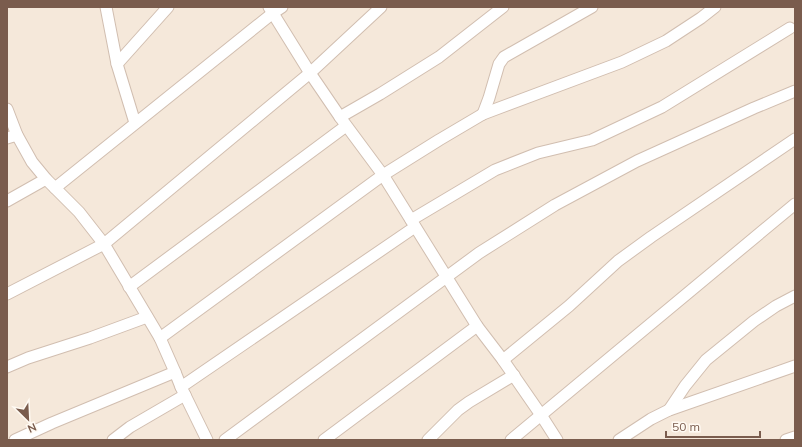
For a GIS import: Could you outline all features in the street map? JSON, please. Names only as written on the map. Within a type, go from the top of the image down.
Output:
[{"type":"street","points":[[106,7],[117,64],[135,123]]},
{"type":"street","points":[[117,64],[168,7]]},
{"type":"street","points":[[7,294],[104,244],[310,73],[381,7]]},
{"type":"street","points":[[129,287],[380,94],[439,57],[503,7]]},
{"type":"street","points":[[483,114],[499,64],[504,57],[592,7]]},
{"type":"street","points":[[160,338],[383,175],[439,140],[483,114],[628,59],[666,41],[715,7]]},
{"type":"street","points":[[55,188],[275,9],[310,73],[343,122],[383,175],[477,326],[503,360],[557,440]]},
{"type":"street","points":[[113,440],[413,224],[495,170],[538,153],[592,140],[662,106],[790,28]]},
{"type":"street","points":[[226,440],[479,253],[556,205],[636,161],[795,91]]},
{"type":"street","points":[[7,109],[12,136],[46,179],[79,212],[104,244],[160,338],[183,391],[207,440]]},
{"type":"street","points":[[503,360],[569,306],[618,261],[795,139]]},
{"type":"street","points":[[7,201],[46,179]]},
{"type":"street","points":[[511,440],[795,204]]},
{"type":"street","points":[[669,410],[685,386],[706,360],[754,320],[795,296]]},
{"type":"street","points":[[7,367],[28,358],[90,338],[147,317]]},
{"type":"street","points":[[324,440],[477,326]]},
{"type":"street","points":[[620,440],[651,419],[669,410],[795,366]]},
{"type":"street","points":[[15,440],[175,372]]},
{"type":"street","points":[[428,440],[458,410],[514,376]]},
{"type":"street","points":[[786,440],[795,437]]},
{"type":"shaded area","points":[[7,7],[795,7],[795,440],[7,440]]}]
